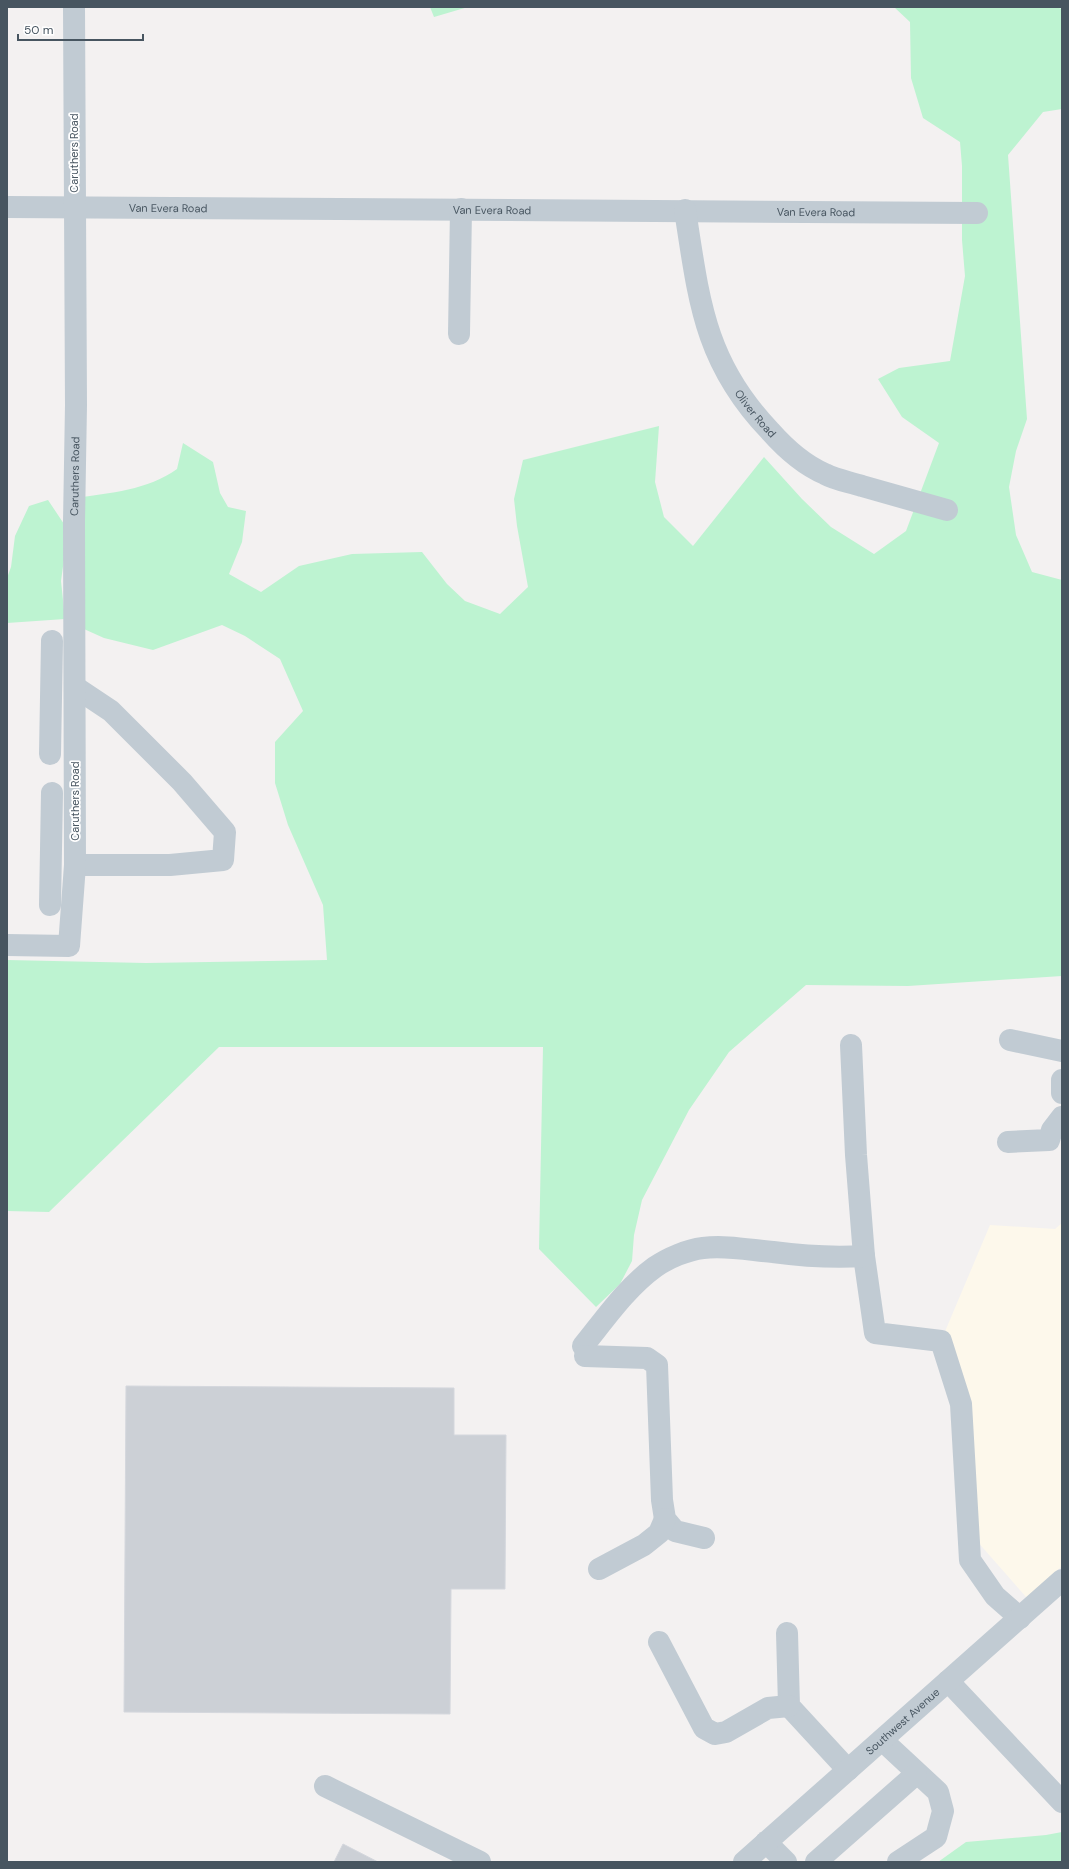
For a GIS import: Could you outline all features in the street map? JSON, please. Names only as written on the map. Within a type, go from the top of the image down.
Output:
[{"type":"street","name":"Caruthers Road","points":[[7,945],[69,946],[75,855],[76,398],[74,7]]},
{"type":"street","name":"Van Evera Road","points":[[7,207],[977,212]]},
{"type":"street","points":[[459,334],[461,209]]},
{"type":"street","name":"Oliver Road","points":[[685,210],[696,286],[710,337],[720,363],[735,389],[754,415],[784,445],[805,463],[825,475],[947,510]]},
{"type":"street","points":[[50,754],[52,641]]},
{"type":"street","points":[[51,692],[75,690],[111,711],[182,782],[225,832],[223,860],[170,865],[75,855],[51,845]]},
{"type":"street","points":[[50,905],[52,793]]},
{"type":"street","points":[[1010,1040],[1062,1050]]},
{"type":"street","points":[[851,1045],[856,1155],[864,1256],[876,1333],[941,1340],[961,1404],[970,1560],[995,1596],[1020,1618]]},
{"type":"street","points":[[1062,1080],[1062,1093]]},
{"type":"street","points":[[1008,1142],[1049,1140],[1052,1130],[1062,1116]]},
{"type":"street","points":[[599,1569],[644,1545],[659,1533],[665,1519],[662,1500],[657,1366],[647,1358],[584,1351],[630,1290],[655,1267],[680,1254],[702,1248],[730,1247],[839,1258],[864,1256]]},
{"type":"street","points":[[665,1519],[676,1531],[704,1538]]},
{"type":"street","name":"Southwest Avenue","points":[[744,1862],[1062,1580]]},
{"type":"street","points":[[787,1633],[789,1706],[848,1770]]},
{"type":"street","points":[[659,1642],[704,1728],[715,1734],[726,1732],[768,1708],[789,1706]]},
{"type":"street","points":[[948,1681],[1062,1802]]},
{"type":"street","points":[[882,1740],[916,1774],[938,1792],[943,1811],[936,1838],[898,1862]]},
{"type":"street","points":[[816,1862],[916,1774]]},
{"type":"street","points":[[325,1786],[480,1862]]},
{"type":"street","points":[[766,1842],[786,1862]]},
{"type":"shaded area","points":[[1062,1223],[1062,1566],[1027,1598],[969,1532],[941,1341],[990,1225],[1055,1229]]},
{"type":"green space","points":[[430,7],[468,7],[434,17]]},
{"type":"green space","points":[[894,7],[1056,7],[1062,9],[1062,109],[1043,112],[1008,155],[1027,419],[1016,451],[1009,487],[1016,535],[1032,572],[1062,580],[1062,976],[908,986],[806,985],[729,1052],[689,1110],[642,1200],[634,1235],[632,1261],[620,1284],[596,1307],[539,1249],[543,1047],[219,1047],[49,1212],[7,1211],[7,960],[146,963],[327,960],[323,905],[288,825],[275,783],[275,742],[303,711],[280,659],[245,636],[222,625],[153,650],[104,638],[75,625],[75,498],[128,490],[154,482],[166,476],[177,469],[183,443],[213,462],[220,493],[228,507],[246,511],[242,542],[229,574],[261,592],[299,566],[352,554],[422,552],[447,584],[465,601],[500,614],[528,587],[517,526],[514,499],[523,460],[659,426],[655,482],[664,517],[693,546],[764,457],[802,499],[831,527],[874,554],[906,531],[939,443],[902,417],[878,379],[899,368],[950,361],[965,276],[962,240],[962,166],[960,142],[923,118],[911,78],[910,22]]},
{"type":"green space","points":[[48,500],[68,530],[61,581],[65,619],[7,623],[7,578],[11,567],[15,536],[29,506]]},
{"type":"green space","points":[[1062,1832],[1062,1862],[938,1862],[966,1842],[1046,1835]]},
{"type":"building","points":[[126,1386],[454,1388],[454,1435],[506,1435],[505,1589],[451,1589],[450,1714],[124,1712]]},
{"type":"building","points":[[343,1844],[378,1862],[334,1862]]}]
